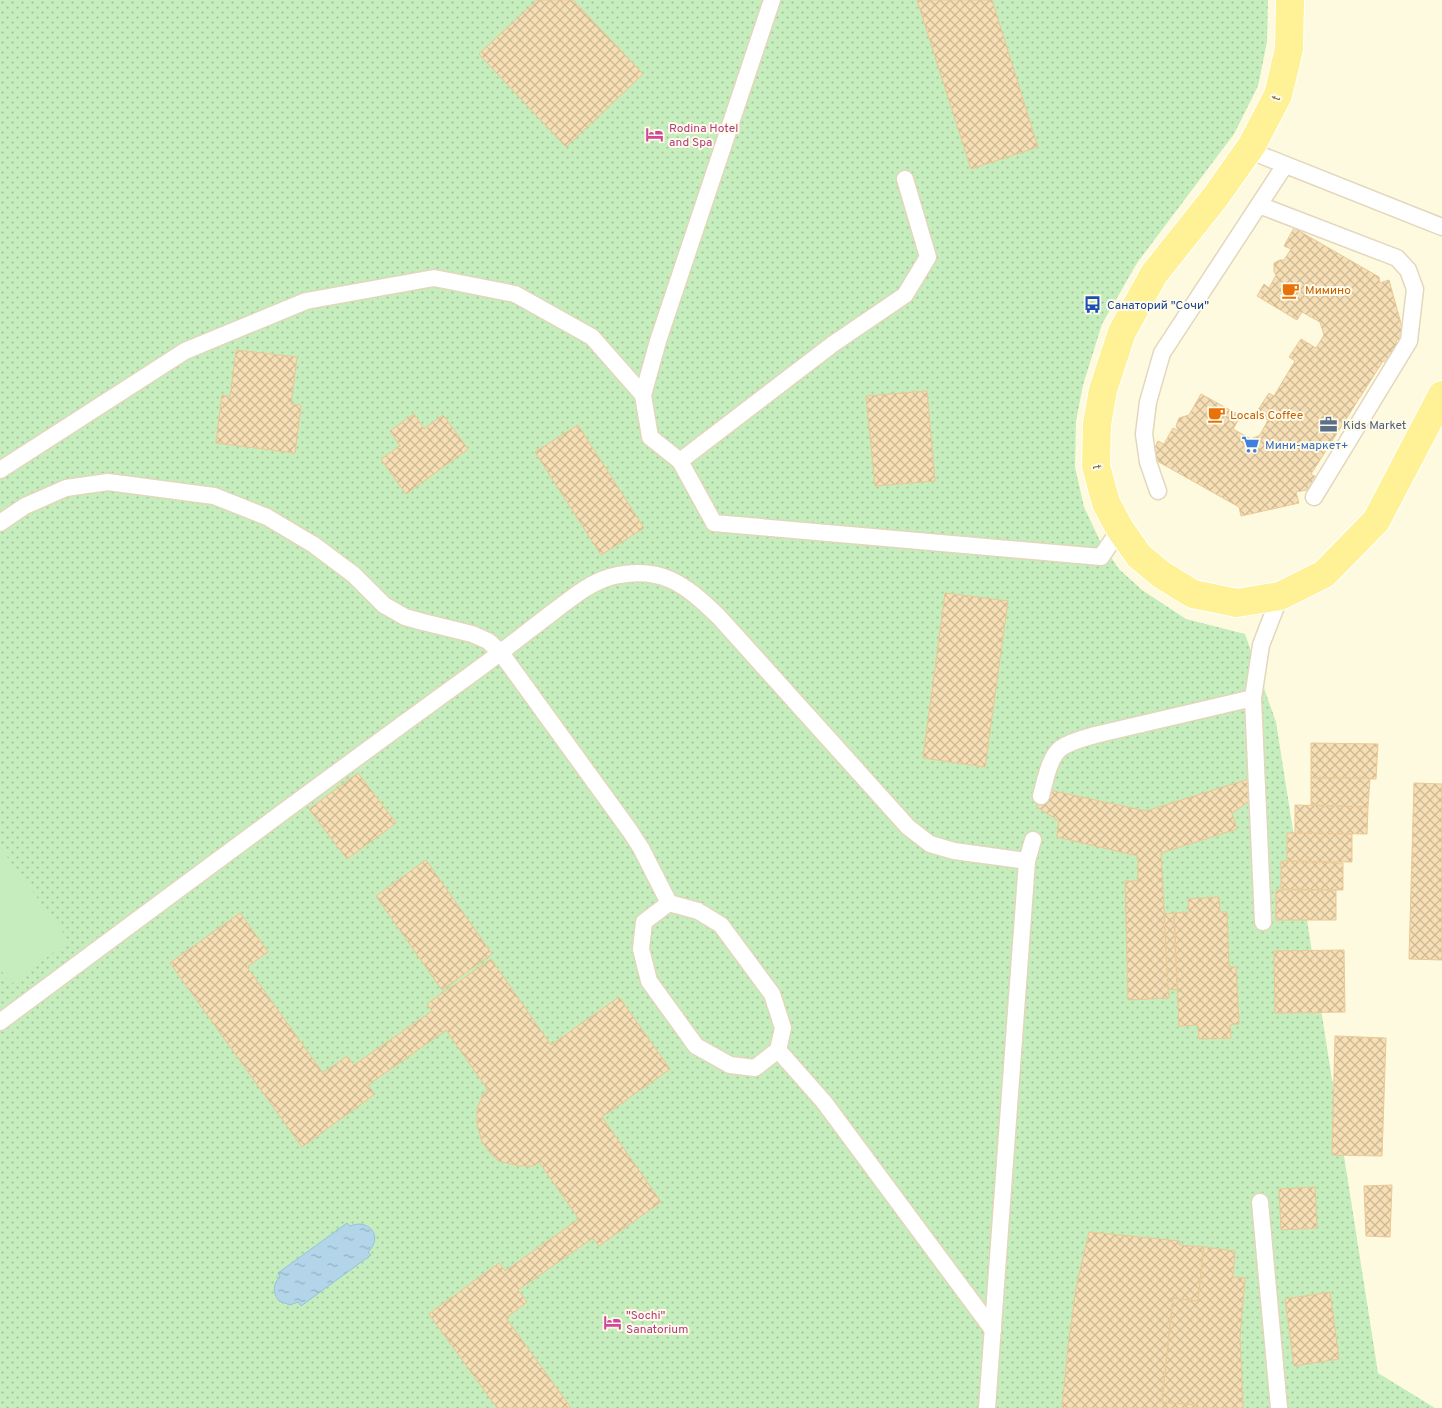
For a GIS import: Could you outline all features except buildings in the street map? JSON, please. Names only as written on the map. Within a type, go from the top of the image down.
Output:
[{"type":"main road","name":"t","points":[[1290,0],[1289,49],[1278,95],[1248,150],[1216,196],[1154,274],[1122,332],[1103,390],[1097,424],[1096,466],[1106,502],[1120,529],[1139,556],[1162,575],[1193,594],[1237,603],[1280,596],[1324,574],[1376,521],[1395,488],[1442,395]]},
{"type":"lane","points":[[772,0],[658,340],[643,395],[650,437],[680,461],[714,523],[1101,557],[1120,529]]},
{"type":"lane","points":[[1248,150],[1442,227]]},
{"type":"lane","points":[[1158,491],[1148,462],[1144,434],[1148,402],[1162,354],[1285,165]]},
{"type":"lane","points":[[680,461],[833,344],[905,295],[928,257],[905,179]]},
{"type":"lane","points":[[1259,205],[1397,258],[1408,270],[1415,289],[1409,341],[1314,497]]},
{"type":"lane","points":[[0,470],[185,351],[306,301],[434,278],[515,294],[592,337],[643,395]]},
{"type":"lane","points":[[0,523],[24,506],[66,488],[83,485],[108,482],[214,496],[267,517],[314,545],[354,575],[384,605],[414,620],[472,634],[488,641],[502,653],[630,831],[641,848],[669,903],[698,911],[721,925],[772,994],[783,1028],[778,1050],[755,1068],[730,1065],[696,1046],[649,980],[640,949],[644,922],[669,903]]},
{"type":"lane","points":[[0,1022],[356,757],[502,653],[586,587],[625,574],[656,574],[680,584],[699,597],[908,828],[930,844],[954,851],[1027,861]]},
{"type":"lane","points":[[1263,922],[1253,698],[1261,645],[1280,596]]},
{"type":"lane","points":[[1041,796],[1048,768],[1060,749],[1077,741],[1095,735],[1253,698]]},
{"type":"lane","points":[[987,1408],[1027,861],[1033,840]]},
{"type":"lane","points":[[778,1050],[824,1102],[993,1330]]},
{"type":"lane","points":[[1260,1202],[1279,1408]]},
{"type":"green space","points":[[0,0],[1268,0],[1267,42],[1258,86],[1234,134],[1137,263],[1102,324],[1083,385],[1076,421],[1075,467],[1084,507],[1101,543],[1119,569],[1142,590],[1186,619],[1245,634],[1276,722],[1378,1373],[1435,1408],[0,1408]]},
{"type":"green space","points":[[0,847],[69,941],[11,984],[0,969]]},
{"type":"water","points":[[347,1223],[350,1226],[363,1225],[372,1230],[375,1240],[368,1252],[371,1255],[301,1306],[298,1302],[290,1305],[279,1301],[274,1288],[280,1277],[278,1273]]},
{"type":"place","name":"Rodina Hotel and Spa","points":[[655,135]]},
{"type":"place","name":"Мимино","points":[[1291,290]]},
{"type":"place","name":"Санаторий \"Сочи\"","points":[[1093,305]]},
{"type":"place","name":"Locals Coffee","points":[[1216,415]]},
{"type":"place","name":"Kids Market","points":[[1329,425]]},
{"type":"place","name":"Мини-маркет+","points":[[1251,445]]},
{"type":"place","name":"\"Sochi\" Sanatorium","points":[[612,1322]]}]
